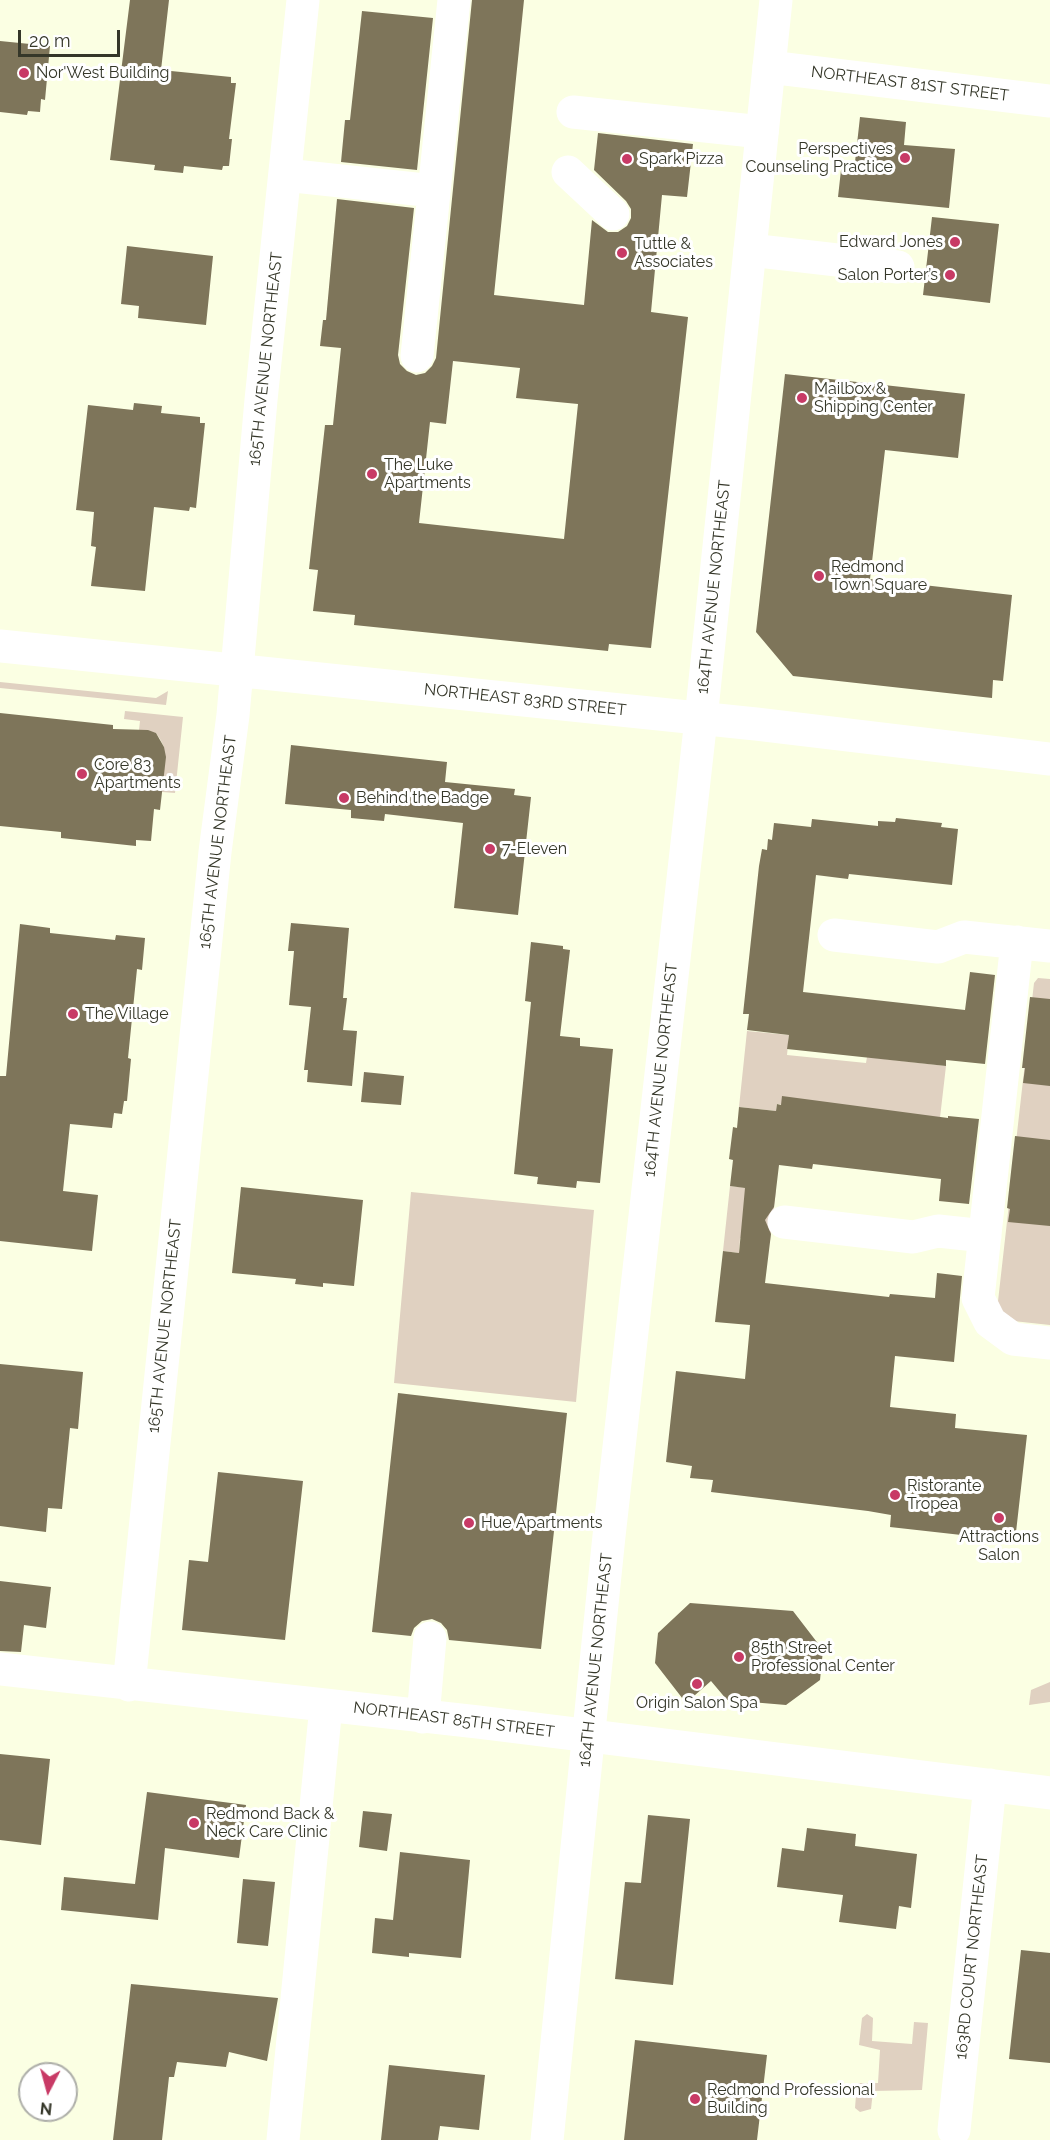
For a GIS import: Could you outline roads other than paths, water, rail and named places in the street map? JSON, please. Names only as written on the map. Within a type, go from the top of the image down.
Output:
[{"type":"street","name":"165TH AVENUE NORTHEAST","points":[[129,1684],[214,852],[237,670],[303,0]]},
{"type":"street","points":[[417,356],[454,0]]},
{"type":"street","name":"164TH AVENUE NORTHEAST","points":[[547,2140],[588,1736],[701,719],[776,0]]},
{"type":"street","name":"NORTHEAST 81ST STREET","points":[[769,67],[1050,101]]},
{"type":"street","points":[[573,112],[762,132]]},
{"type":"street","points":[[568,172],[613,214]]},
{"type":"street","points":[[285,175],[434,191]]},
{"type":"street","points":[[750,250],[898,267]]},
{"type":"street","name":"NORTHEAST 83RD STREET","points":[[0,646],[701,719],[1050,759]]},
{"type":"street","points":[[834,935],[938,947],[964,937],[1050,946]]},
{"type":"street","points":[[1017,942],[978,1299],[990,1323],[1013,1339],[1050,1343]]},
{"type":"street","points":[[784,1222],[912,1237],[938,1232],[985,1236]]},
{"type":"street","points":[[423,1717],[430,1638]]},
{"type":"street","name":"NORTHEAST 85TH STREET","points":[[0,1669],[588,1736],[1050,1793]]},
{"type":"street","points":[[283,2140],[326,1706]]},
{"type":"street","name":"163RD COURT NORTHEAST","points":[[954,2130],[990,1785]]},
{"type":"place","name":"Nor'West Building","points":[[24,73]]},
{"type":"place","name":"Perspectives Counseling Practice","points":[[905,158]]},
{"type":"place","name":"Spark Pizza","points":[[627,159]]},
{"type":"place","name":"Edward Jones","points":[[955,242]]},
{"type":"place","name":"Tuttle & Associates","points":[[622,253]]},
{"type":"place","name":"Salon Porter’s","points":[[950,275]]},
{"type":"place","name":"Mailbox & Shipping Center","points":[[802,398]]},
{"type":"place","name":"The Luke Apartments","points":[[372,474]]},
{"type":"place","name":"Redmond Town Square","points":[[819,576]]},
{"type":"place","name":"Core 83 Apartments","points":[[82,774]]},
{"type":"place","name":"Behind the Badge","points":[[344,798]]},
{"type":"place","name":"7-Eleven","points":[[490,849]]},
{"type":"place","name":"The Village","points":[[73,1014]]},
{"type":"place","name":"Ristorante Tropea","points":[[895,1495]]},
{"type":"place","name":"Attractions Salon","points":[[999,1518]]},
{"type":"place","name":"Hue Apartments","points":[[469,1523]]},
{"type":"place","name":"85th Street Professional Center","points":[[739,1657]]},
{"type":"place","name":"Origin Salon Spa","points":[[697,1684]]},
{"type":"place","name":"Redmond Back & Neck Care Clinic","points":[[194,1823]]},
{"type":"place","name":"Redmond Professional Building","points":[[695,2099]]}]
